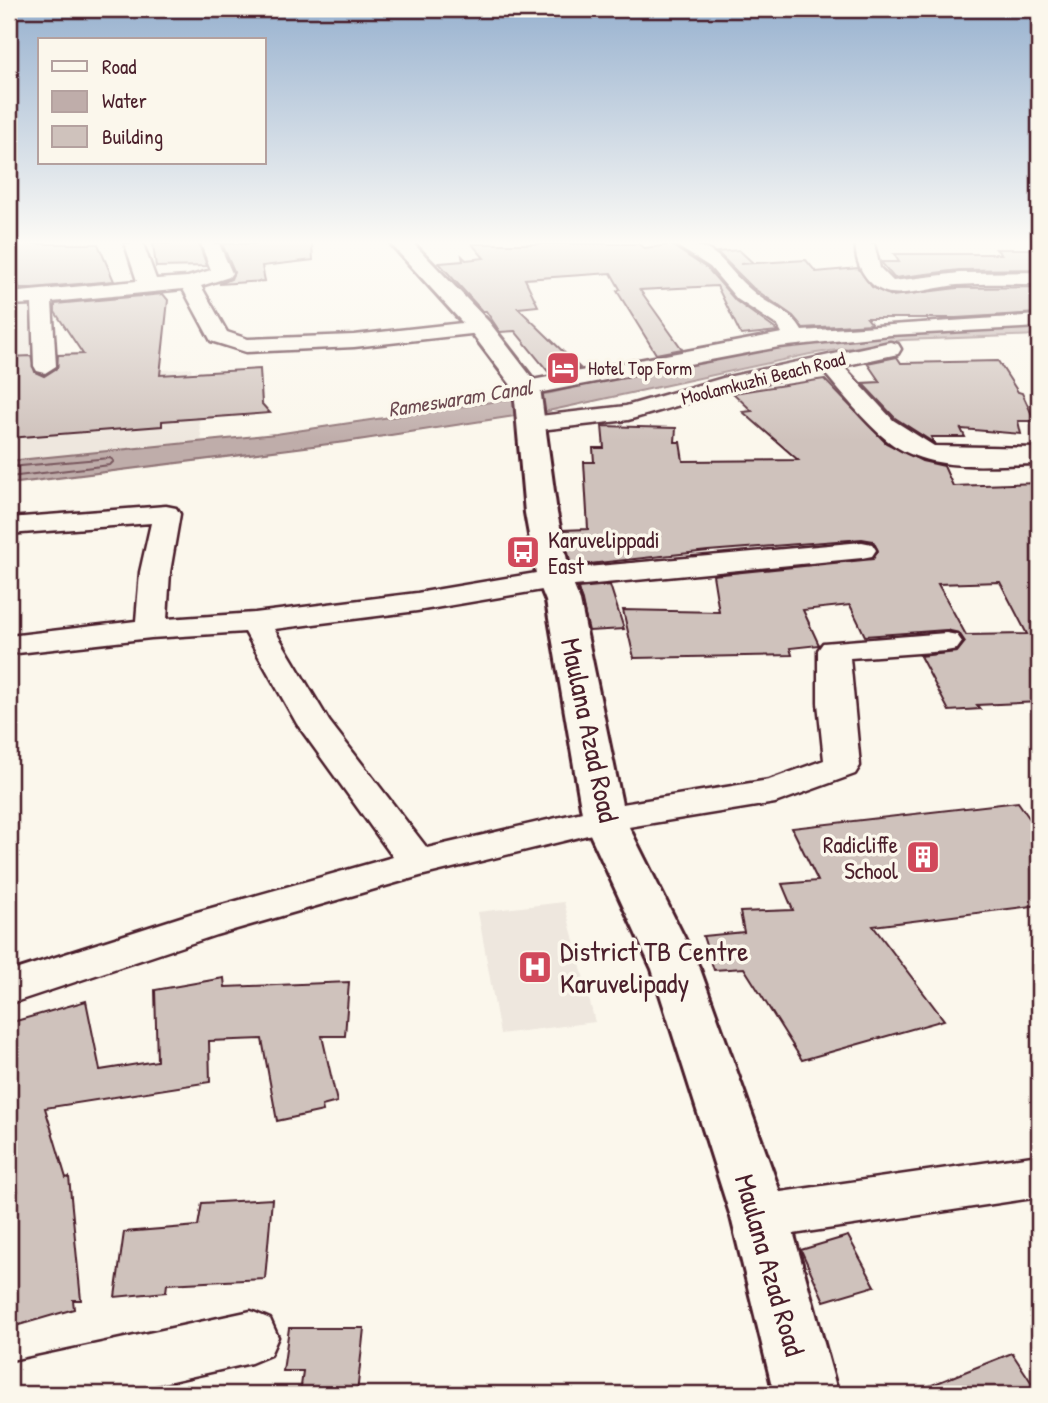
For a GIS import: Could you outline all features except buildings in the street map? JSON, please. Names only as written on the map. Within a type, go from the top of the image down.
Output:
[{"type":"main road","points":[[464,309],[480,327],[529,405]]},
{"type":"main road","name":"Maulana Azad Road","points":[[529,405],[541,513],[554,579],[563,601],[604,819],[676,969],[760,1217],[806,1394]]},
{"type":"street","points":[[43,309],[45,366]]},
{"type":"street","points":[[204,309],[219,336],[246,346],[354,341],[480,327]]},
{"type":"street","points":[[767,309],[787,322],[796,339]]},
{"type":"street","points":[[529,405],[742,346],[898,328],[1039,321]]},
{"type":"street","name":"Moolamkuzhi Beach Road","points":[[529,405],[628,413],[723,385],[875,350],[1039,343]]},
{"type":"street","points":[[827,362],[875,415],[911,445],[928,453],[1039,456]]},
{"type":"street","points":[[9,526],[166,514],[155,572],[151,629]]},
{"type":"street","points":[[9,645],[151,629],[255,622],[417,602],[554,579],[862,550]]},
{"type":"street","points":[[255,622],[314,724],[418,863]]},
{"type":"street","points":[[9,988],[204,925],[418,863],[604,819],[775,791],[842,766],[835,703],[834,650],[946,642]]},
{"type":"street","points":[[760,1217],[1039,1176]]},
{"type":"street","points":[[9,1391],[251,1337]]},
{"type":"shaded area","points":[[9,309],[32,309],[31,380],[191,368],[202,442],[9,461]]},
{"type":"shaded area","name":"District TB Centre Karuvelipady","points":[[564,902],[595,1022],[500,1034],[478,912]]},
{"type":"water","points":[[1039,324],[1039,335],[903,340],[810,354],[548,411],[345,442],[9,484],[9,461],[276,434],[551,393],[741,347],[894,331]]},
{"type":"place","name":"Hotel Top Form","points":[[563,368]]},
{"type":"place","name":"Karuvelippadi East","points":[[523,552]]},
{"type":"place","name":"Radicliffe School","points":[[923,857]]},
{"type":"place","name":"District TB Centre Karuvelipady","points":[[535,967]]},
{"type":"water label","name":"Rameswaram Canal","points":[[460,398]]}]
